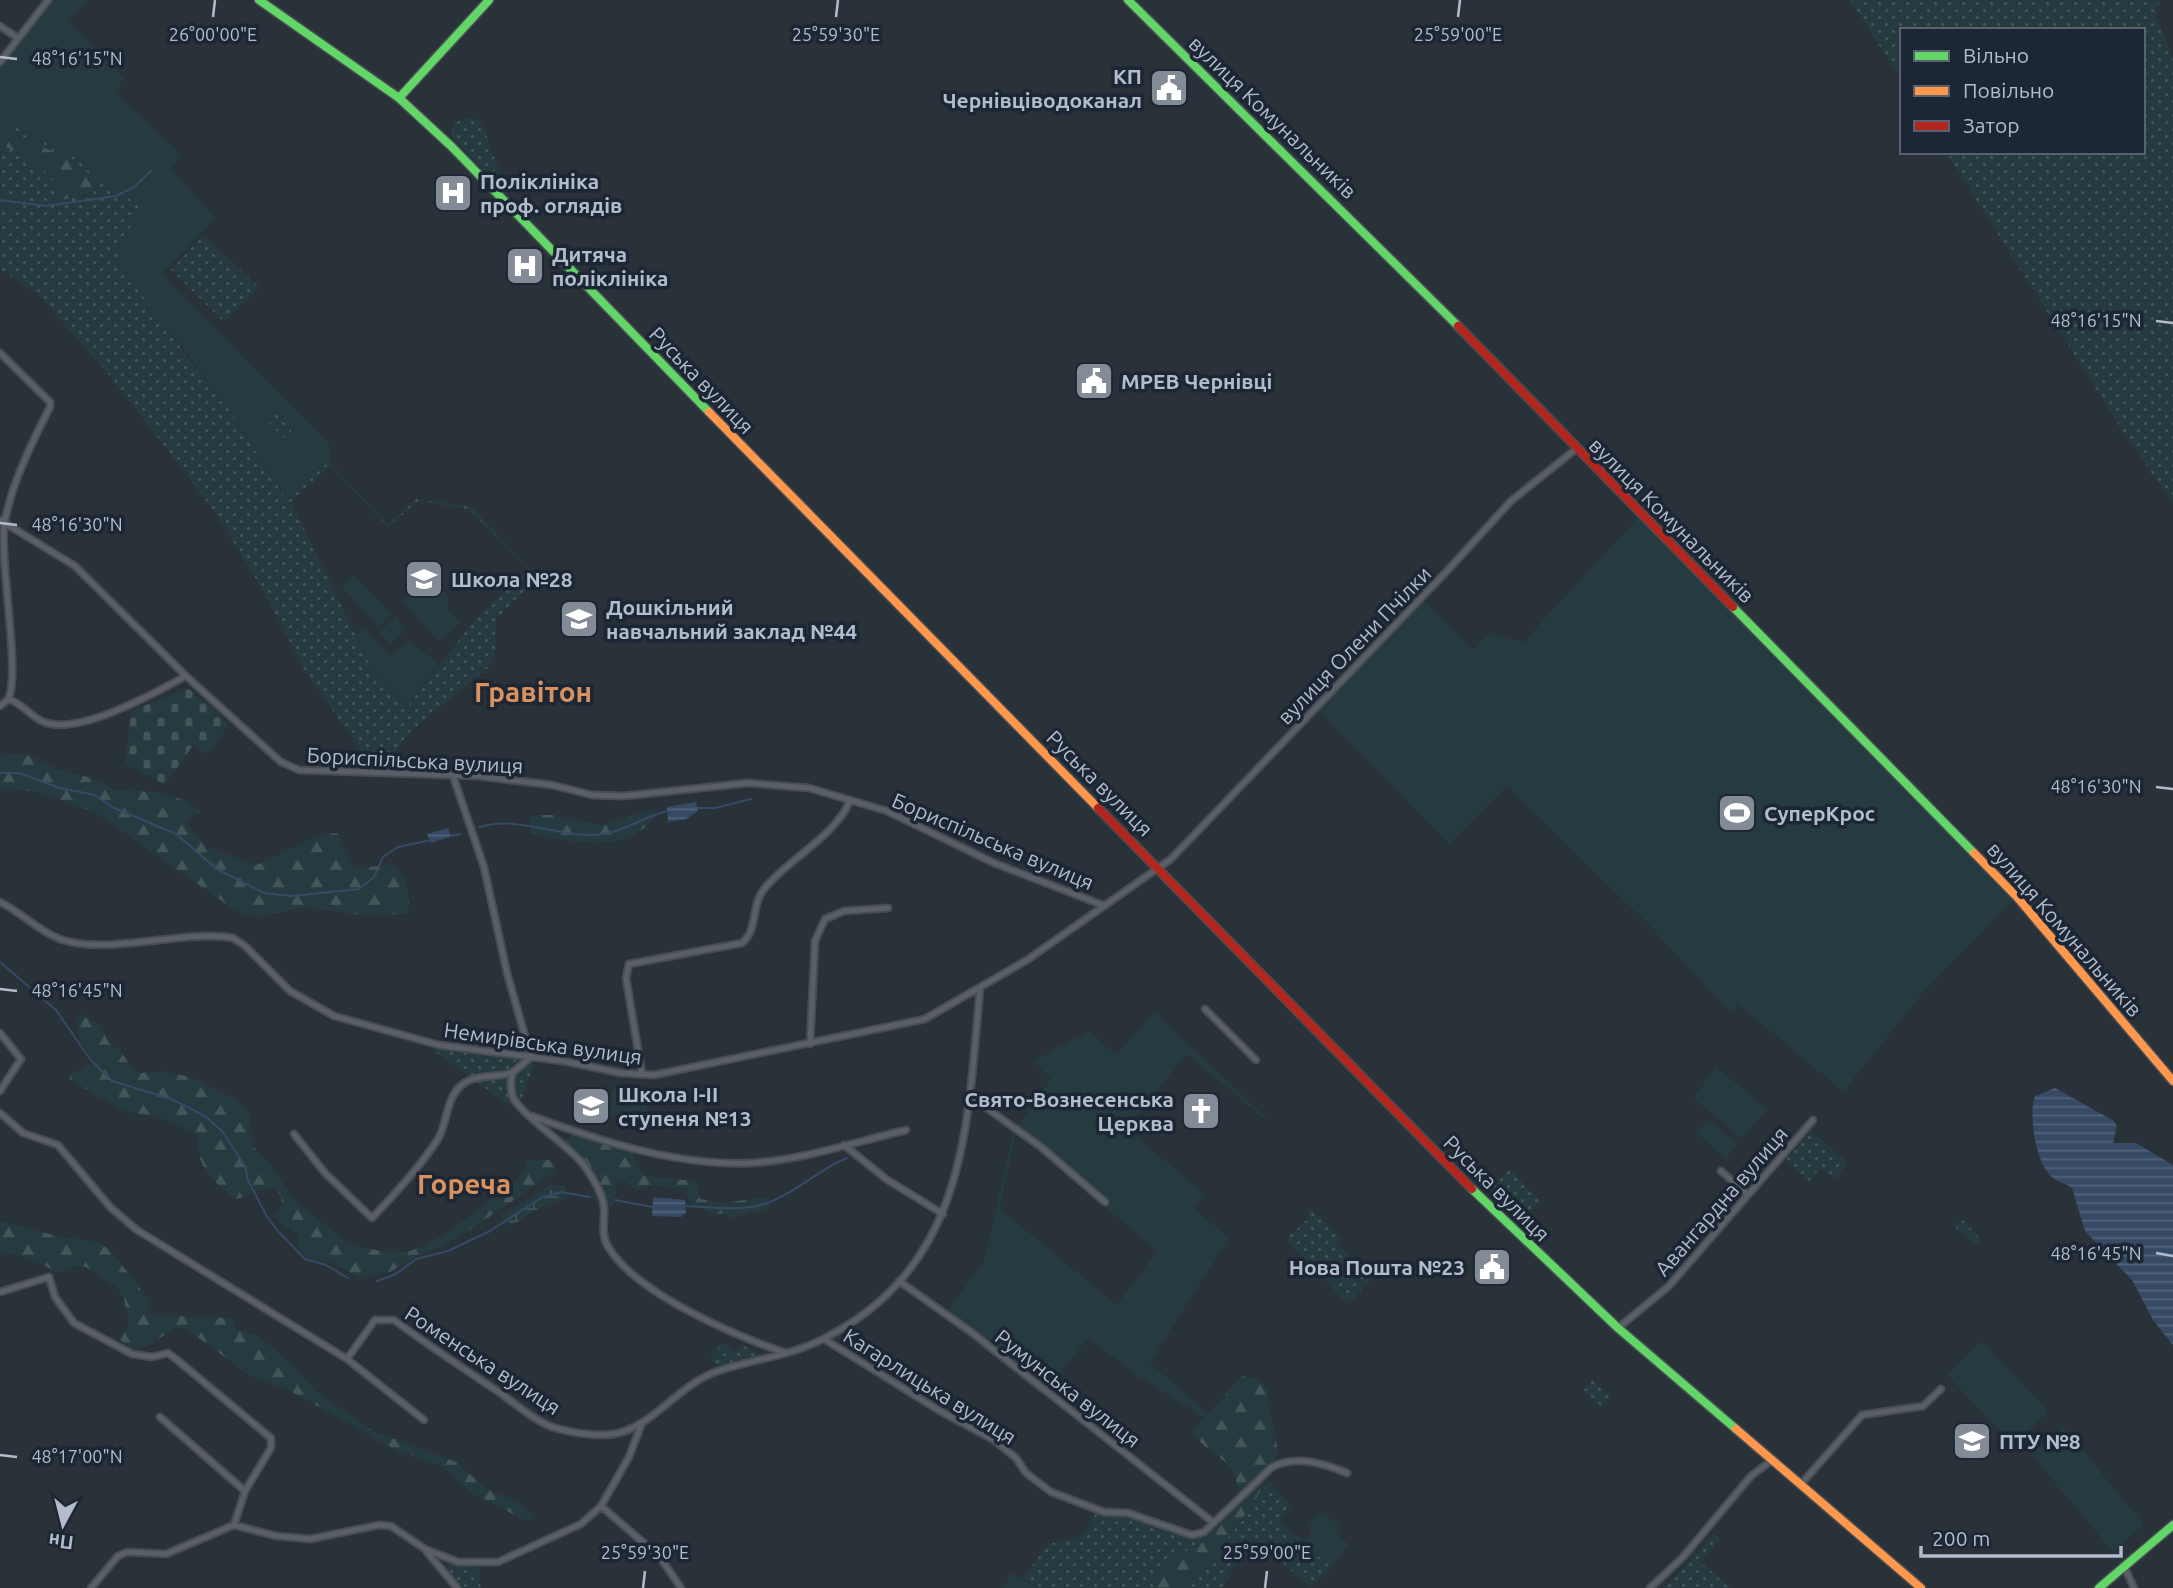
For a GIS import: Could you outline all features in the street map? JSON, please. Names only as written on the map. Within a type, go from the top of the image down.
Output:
[{"type":"main road","name":"Руська вулиця","points":[[259,0],[400,97],[1515,1232],[1618,1328],[1921,1588]]},
{"type":"main road","points":[[400,97],[489,0]]},
{"type":"main road","name":"вулиця Комунальників","points":[[1128,0],[1263,129],[2017,897],[2173,1081]]},
{"type":"main road","points":[[2099,1588],[2173,1525]]},
{"type":"main road","points":[[2112,1578],[2113,1588]]},
{"type":"street","points":[[0,62],[48,0]]},
{"type":"street","points":[[0,26],[18,38]]},
{"type":"street","points":[[0,353],[50,402],[27,453],[2,521],[2,570],[12,665],[8,699],[0,706]]},
{"type":"street","name":"вулиця Олени Пчілки","points":[[1160,870],[1447,571],[1491,520],[1576,449]]},
{"type":"street","name":"Бориспільська вулиця","points":[[2,521],[75,566],[186,676],[281,762],[299,770],[478,776],[552,785],[592,795],[624,796],[748,783],[809,788],[887,811],[994,863],[1105,906]]},
{"type":"street","points":[[8,699],[19,702],[43,722],[59,725],[95,720],[186,676]]},
{"type":"street","points":[[294,1134],[325,1173],[372,1218],[437,1140],[445,1109],[462,1086],[469,1080],[495,1078],[512,1073],[531,1057],[507,973],[484,867],[453,776]]},
{"type":"street","points":[[642,1074],[626,978],[629,964],[742,943],[752,928],[757,898],[798,854],[828,830],[846,811],[850,800]]},
{"type":"street","name":"Немирівська вулиця","points":[[0,902],[60,939],[94,945],[140,940],[233,938],[244,945],[290,991],[334,1016],[439,1045],[642,1074],[810,1044],[925,1019],[979,989],[1160,870]]},
{"type":"street","points":[[810,1044],[815,941],[825,919],[844,911],[888,908]]},
{"type":"street","name":"Роменська вулиця","points":[[347,1359],[375,1320],[394,1320],[551,1426],[615,1434],[642,1423],[704,1377],[787,1354],[824,1339],[863,1315],[899,1281],[932,1240],[943,1214],[966,1133],[979,989]]},
{"type":"street","points":[[1205,1009],[1256,1060]]},
{"type":"street","points":[[0,1033],[22,1059],[0,1091]]},
{"type":"street","points":[[512,1073],[512,1095],[526,1114],[564,1143],[594,1180],[604,1207],[603,1235],[620,1264],[652,1289],[735,1335],[787,1354]]},
{"type":"street","points":[[970,1096],[1041,1147],[1105,1202]]},
{"type":"street","points":[[0,1113],[23,1133],[58,1146],[110,1207],[136,1230],[347,1359],[424,1420]]},
{"type":"street","points":[[526,1114],[584,1135],[687,1159],[749,1163],[799,1157],[906,1130]]},
{"type":"street","name":"Авангардна вулиця","points":[[1618,1328],[1669,1286],[1813,1119]]},
{"type":"street","points":[[844,1145],[886,1179],[943,1214]]},
{"type":"street","points":[[1721,1171],[1747,1194]]},
{"type":"street","points":[[0,1292],[50,1277],[55,1297],[74,1323],[119,1350],[152,1357],[168,1353],[271,1438],[271,1448],[258,1465],[253,1481],[245,1491],[234,1525]]},
{"type":"street","name":"Румунська вулиця","points":[[899,1281],[971,1332],[1214,1522]]},
{"type":"street","name":"Кагарлицька вулиця","points":[[824,1339],[940,1410],[995,1440],[1016,1458],[1026,1474],[1075,1503],[1104,1512],[1128,1513],[1192,1535],[1204,1532],[1272,1467],[1284,1461],[1328,1465],[1347,1473]]},
{"type":"street","points":[[1801,1485],[1862,1415],[1923,1406],[1941,1390]]},
{"type":"street","points":[[160,1417],[245,1491]]},
{"type":"street","points":[[91,1588],[118,1556],[127,1552],[166,1554],[234,1525],[276,1536],[310,1539],[379,1525],[391,1526],[425,1549],[458,1562],[498,1562],[581,1524],[601,1506],[629,1457],[642,1423]]},
{"type":"street","points":[[1650,1588],[1683,1557],[1751,1476],[1773,1460]]},
{"type":"street","points":[[601,1506],[660,1557],[681,1588]]},
{"type":"street","points":[[425,1549],[457,1588]]},
{"type":"street","points":[[2125,1567],[2134,1588]]},
{"type":"green space","points":[[47,0],[88,0],[69,22],[125,78],[115,92],[182,155],[171,169],[216,218],[162,274],[330,445],[329,461],[288,500],[224,401],[121,268],[117,254],[140,207],[87,163],[0,119],[0,57]],"holes":[[[274,411],[292,430],[283,438],[265,419]]]},
{"type":"green space","points":[[1850,0],[2160,0],[2156,15],[2173,59],[2173,504],[2123,432],[1947,154],[2145,154],[2145,28],[1900,28],[1900,78]]},
{"type":"green space","points":[[470,117],[480,121],[484,129],[510,199],[451,135],[454,121]]},
{"type":"green space","points":[[0,119],[87,163],[140,207],[118,254],[184,353],[224,401],[287,500],[329,461],[388,524],[416,499],[472,507],[538,577],[496,619],[495,654],[490,666],[410,732],[389,761],[371,764],[306,673],[262,589],[215,512],[110,376],[38,295],[0,269],[0,206],[10,210],[25,196],[0,196],[0,143],[42,168],[61,188],[80,198],[94,192],[98,180],[27,139],[0,127]],"holes":[[[330,466],[388,527],[418,501],[468,509],[529,569],[477,617],[408,706],[376,677],[291,502]]]},
{"type":"green space","points":[[0,127],[73,161],[98,180],[94,192],[55,202],[53,198],[61,188],[42,168],[0,143]]},
{"type":"green space","points":[[0,196],[26,196],[23,207],[10,210],[0,206]]},
{"type":"green space","points":[[203,235],[260,288],[224,322],[171,270]]},
{"type":"green space","points":[[599,267],[610,279],[601,290],[588,277]]},
{"type":"green space","points":[[274,410],[292,431],[283,439],[265,418]]},
{"type":"green space","name":"СуперКрос","points":[[1642,513],[2018,895],[1921,995],[1843,1092],[1738,1004],[1730,1012],[1650,926],[1507,786],[1449,844],[1315,707],[1420,597],[1474,650],[1487,634],[1523,642]]},
{"type":"green space","points":[[354,575],[392,614],[379,627],[341,587]]},
{"type":"green space","points":[[429,578],[449,598],[448,610],[460,623],[439,642],[403,602]]},
{"type":"green space","points":[[396,617],[406,630],[390,644],[379,632]]},
{"type":"green space","points":[[365,629],[390,656],[409,640],[439,664],[408,705],[376,676],[356,635]]},
{"type":"green space","points":[[188,688],[229,724],[208,755],[193,745],[165,785],[125,764],[131,711]]},
{"type":"green space","points":[[26,754],[56,769],[92,778],[115,790],[159,792],[187,801],[200,811],[185,822],[207,847],[256,865],[307,841],[337,833],[355,869],[393,864],[398,869],[408,886],[407,914],[366,916],[306,907],[259,917],[236,911],[96,813],[38,792],[0,788],[0,755]]},
{"type":"green space","points":[[651,810],[657,814],[645,827],[631,836],[600,843],[533,834],[529,821],[532,815],[553,815],[603,825]]},
{"type":"green space","points":[[1154,1012],[1267,1118],[1194,1208],[1229,1238],[1150,1363],[1208,1414],[1205,1418],[1135,1374],[1088,1338],[1042,1395],[943,1317],[984,1261],[1013,1133],[1051,1079],[1033,1061],[1090,1031],[1116,1055]],"holes":[[[1187,1054],[1265,1120],[1205,1194],[1126,1128]],[[1016,1132],[1157,1251],[1117,1305],[1000,1209]]]},
{"type":"green space","points":[[81,1014],[99,1024],[109,1043],[120,1050],[130,1065],[140,1073],[164,1071],[194,1078],[237,1100],[249,1112],[254,1148],[268,1161],[296,1202],[346,1242],[358,1247],[407,1252],[423,1246],[450,1231],[519,1178],[528,1160],[549,1160],[556,1166],[553,1172],[533,1187],[441,1247],[416,1256],[390,1272],[360,1278],[331,1262],[320,1262],[307,1257],[299,1247],[298,1236],[273,1216],[282,1204],[281,1196],[272,1187],[234,1199],[202,1164],[198,1135],[157,1116],[126,1112],[70,1080],[70,1075],[95,1061],[78,1036],[76,1024],[77,1017]]},
{"type":"green space","points":[[430,1048],[535,1063],[517,1111]]},
{"type":"green space","points":[[1716,1067],[1767,1109],[1742,1139],[1693,1098]]},
{"type":"green space","points":[[613,1085],[650,1090],[645,1118],[607,1114]]},
{"type":"green space","points":[[1709,1119],[1738,1144],[1726,1159],[1696,1133]]},
{"type":"green space","points":[[1811,1131],[1848,1163],[1835,1179],[1821,1168],[1809,1181],[1785,1161]]},
{"type":"green space","points":[[573,1134],[629,1148],[644,1176],[696,1181],[700,1199],[722,1203],[768,1197],[769,1208],[732,1218],[723,1213],[716,1215],[689,1203],[686,1189],[650,1185],[636,1191],[625,1181],[617,1182],[614,1205],[608,1206],[594,1201],[592,1194],[602,1190],[587,1165],[566,1140]]},
{"type":"green space","points":[[1510,1169],[1541,1202],[1516,1221],[1489,1190]]},
{"type":"green space","points":[[550,1185],[565,1186],[567,1198],[537,1209],[510,1227],[501,1216]]},
{"type":"green space","points":[[1313,1211],[1341,1238],[1337,1243],[1372,1279],[1351,1301],[1345,1301],[1288,1243],[1288,1237],[1307,1220],[1307,1212]]},
{"type":"green space","points":[[1962,1219],[1981,1240],[1976,1245],[1954,1226]]},
{"type":"green space","points":[[0,1221],[57,1236],[98,1242],[111,1251],[150,1301],[148,1309],[153,1315],[234,1318],[236,1329],[259,1336],[299,1371],[314,1390],[373,1431],[456,1462],[487,1489],[519,1503],[535,1517],[529,1522],[473,1494],[441,1466],[398,1451],[285,1388],[252,1377],[185,1328],[174,1328],[149,1346],[131,1349],[120,1340],[129,1326],[124,1298],[116,1287],[86,1267],[76,1266],[59,1273],[28,1258],[0,1252]]},
{"type":"green space","points":[[1982,1341],[2049,1412],[2013,1444],[1947,1375]]},
{"type":"green space","points":[[722,1342],[736,1352],[742,1345],[764,1357],[718,1366],[709,1360]]},
{"type":"green space","points":[[1242,1376],[1259,1380],[1269,1389],[1269,1407],[1277,1448],[1270,1472],[1251,1506],[1192,1584],[1186,1588],[1157,1588],[1158,1572],[1209,1535],[1238,1505],[1236,1479],[1231,1469],[1201,1443],[1193,1430]]},
{"type":"green space","points":[[1592,1380],[1611,1396],[1602,1407],[1583,1391]]},
{"type":"green space","points":[[2063,1426],[2144,1525],[2113,1552],[2031,1454]]},
{"type":"green space","points":[[1269,1481],[1291,1505],[1279,1521],[1332,1568],[1311,1588],[1259,1542],[1237,1562],[1222,1588],[1186,1588],[1233,1532]]},
{"type":"green space","points":[[1099,1508],[1139,1512],[1179,1530],[1203,1530],[1209,1535],[1158,1572],[1157,1588],[1038,1588],[1023,1578],[1048,1544],[1082,1536]]},
{"type":"green space","points":[[1319,1514],[1328,1516],[1339,1526],[1336,1533],[1349,1544],[1332,1568],[1303,1541],[1312,1532],[1308,1525]]},
{"type":"green space","points":[[1714,1534],[1720,1539],[1701,1562],[1730,1588],[1665,1588]]},
{"type":"green space","points":[[448,1564],[478,1567],[481,1588],[461,1588],[445,1567]]},
{"type":"green space","points":[[1011,1573],[1038,1588],[1003,1588]]},
{"type":"water","points":[[696,802],[698,811],[686,819],[668,822],[667,807]]},
{"type":"water","points":[[448,828],[451,836],[431,843],[427,834]]},
{"type":"water","points":[[2055,1088],[2114,1121],[2117,1126],[2113,1143],[2136,1143],[2173,1165],[2173,1345],[2153,1320],[2132,1280],[2085,1231],[2072,1188],[2046,1171],[2035,1139],[2033,1104],[2035,1096]]},
{"type":"water","points":[[653,1197],[685,1200],[686,1213],[681,1217],[652,1216]]},
{"type":"waterway","points":[[0,200],[46,206],[116,196],[134,187],[151,171]]},
{"type":"waterway","points":[[0,773],[19,773],[60,788],[95,795],[112,807],[176,834],[217,869],[264,893],[291,896],[359,889],[374,877],[383,857],[398,847],[431,840]]},
{"type":"waterway","points":[[697,808],[715,808],[751,799]]},
{"type":"waterway","points":[[479,827],[508,824],[591,835],[621,829],[667,811]]},
{"type":"waterway","points":[[450,836],[460,834]]},
{"type":"waterway","points":[[0,962],[56,1010],[90,1059],[112,1081],[171,1099],[205,1116],[223,1132],[246,1168],[247,1178],[277,1230],[305,1259],[326,1265],[348,1278]]},
{"type":"waterway","points":[[686,1206],[757,1206],[778,1199],[847,1158]]},
{"type":"waterway","points":[[377,1281],[396,1274],[416,1259],[448,1251],[490,1231],[541,1198],[561,1192],[590,1197]]},
{"type":"waterway","points":[[615,1200],[653,1207]]},
{"type":"traffic: fast","points":[[259,0],[399,98],[452,147],[709,412]]},
{"type":"traffic: fast","points":[[399,98],[489,0]]},
{"type":"traffic: fast","points":[[1128,0],[1458,326]]},
{"type":"traffic: fast","points":[[1733,607],[1974,853]]},
{"type":"traffic: fast","points":[[1472,1189],[1618,1328],[1736,1429]]},
{"type":"traffic: fast","points":[[2099,1588],[2173,1525]]},
{"type":"traffic: slow","points":[[709,412],[1098,808]]},
{"type":"traffic: slow","points":[[1974,853],[2017,897],[2173,1081]]},
{"type":"traffic: slow","points":[[1736,1429],[1921,1588]]},
{"type":"traffic: jam","points":[[1458,326],[1733,607]]},
{"type":"traffic: jam","points":[[1098,808],[1472,1189]]},
{"type":"place","name":"КП Чернівціводоканал","points":[[1169,88]]},
{"type":"place","name":"Поліклініка проф. оглядів","points":[[453,193]]},
{"type":"place","name":"Дитяча поліклініка","points":[[525,266]]},
{"type":"place","name":"МРЕВ Чернівці","points":[[1094,381]]},
{"type":"place","name":"Школа №28","points":[[424,579]]},
{"type":"place","name":"Дошкільний навчальний заклад №44","points":[[579,619]]},
{"type":"place","name":"СуперКрос","points":[[1737,813]]},
{"type":"place","name":"Школа I-II ступеня №13","points":[[591,1106]]},
{"type":"place","name":"Свято-Вознесенська Церква","points":[[1201,1111]]},
{"type":"place","name":"Нова Пошта №23","points":[[1492,1267]]},
{"type":"place","name":"ПТУ №8","points":[[1972,1441]]},
{"type":"district","name":"Гравітон","points":[[533,691]]},
{"type":"district","name":"Гореча","points":[[464,1183]]}]
